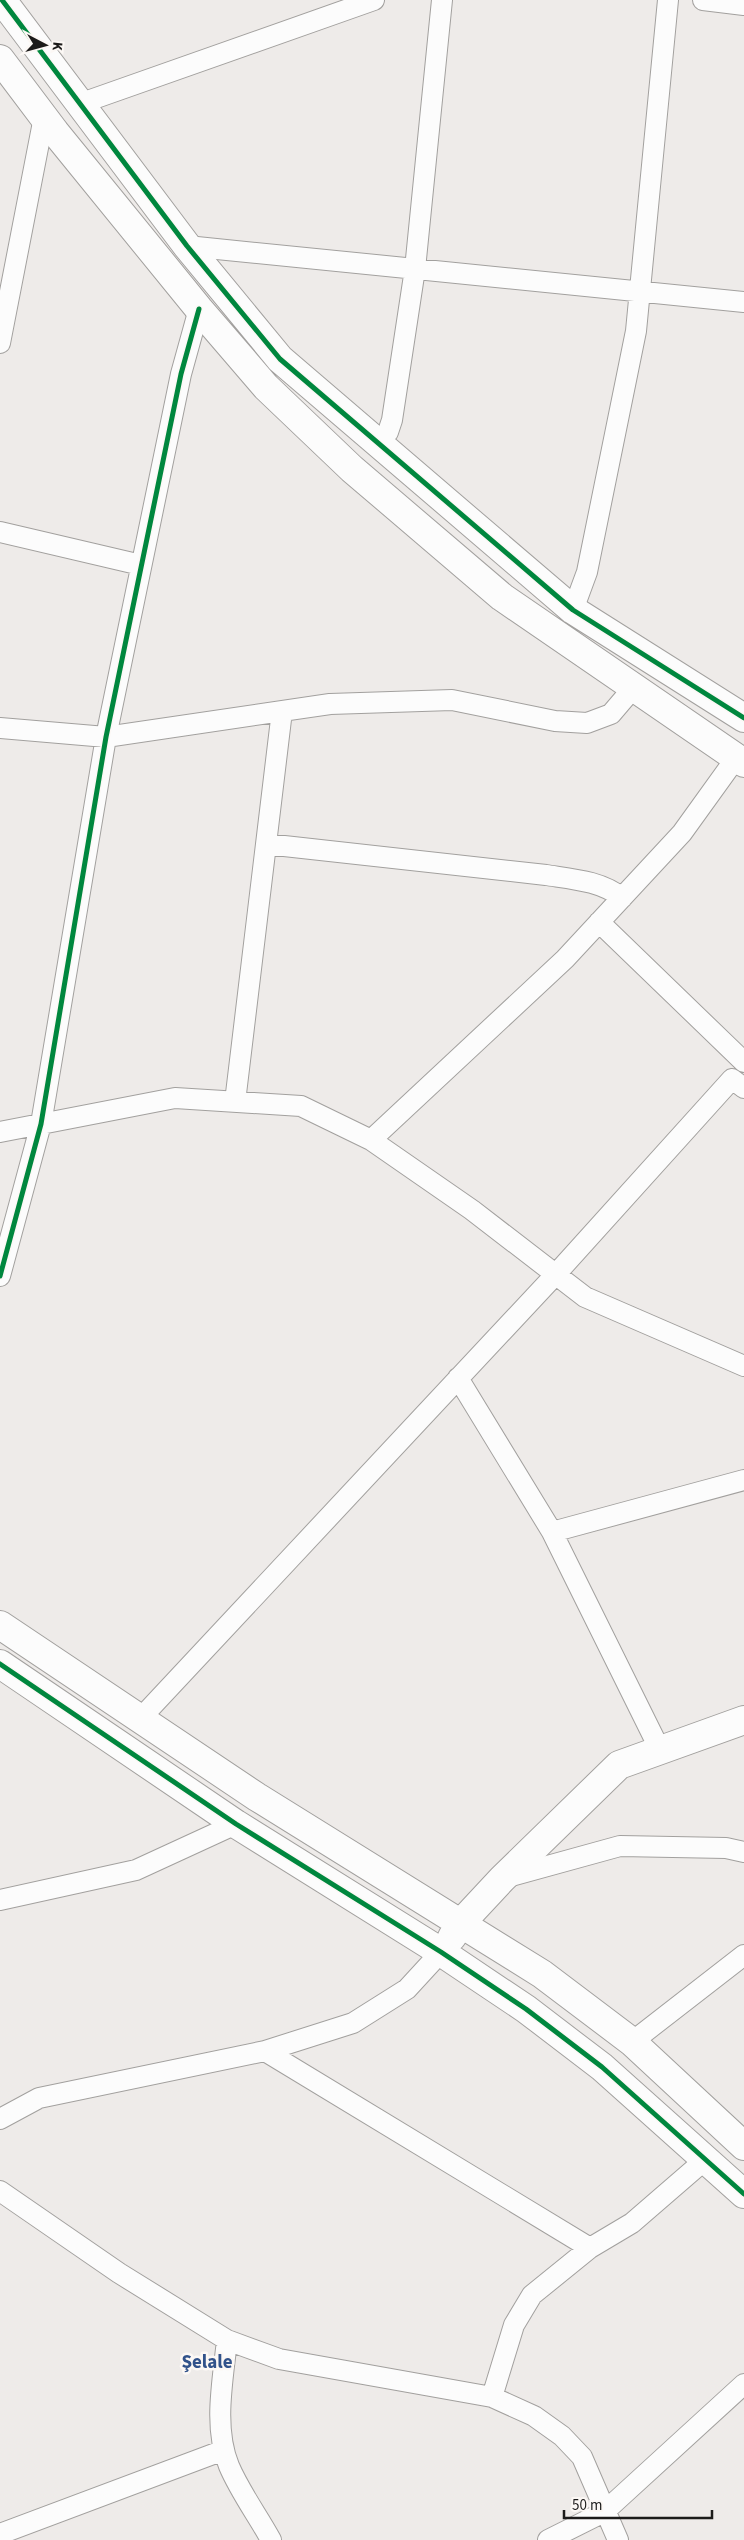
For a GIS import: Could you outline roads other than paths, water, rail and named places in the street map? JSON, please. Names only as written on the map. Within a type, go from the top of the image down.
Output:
[{"type":"street","points":[[2,0],[187,246],[280,359],[573,610],[744,718]]},
{"type":"street","points":[[79,104],[374,0]]},
{"type":"street","points":[[378,443],[388,432],[392,420],[415,269],[442,0]]},
{"type":"street","points":[[573,610],[587,572],[636,331],[668,0]]},
{"type":"street","points":[[703,0],[744,5]]},
{"type":"street","points":[[0,59],[44,117],[199,309],[266,387],[352,469],[502,596],[740,761],[682,833],[565,959],[371,1140]]},
{"type":"street","points":[[0,343],[44,117]]},
{"type":"street","points":[[187,246],[744,302]]},
{"type":"street","points":[[0,1276],[41,1124],[106,737],[181,374],[199,309]]},
{"type":"street","points":[[0,532],[141,565]]},
{"type":"street","points":[[0,728],[106,737],[330,704],[452,700],[555,721],[587,723],[611,714],[634,687]]},
{"type":"street","points":[[235,1102],[282,712]]},
{"type":"street","points":[[266,844],[546,875],[589,882],[614,892],[622,898]]},
{"type":"street","points":[[139,1720],[741,1073],[599,922]]},
{"type":"street","points":[[0,1132],[175,1098],[301,1106],[371,1140],[472,1210],[585,1297],[744,1366]]},
{"type":"street","points":[[458,1378],[552,1532],[660,1750]]},
{"type":"street","points":[[552,1532],[744,1480]]},
{"type":"street","points":[[0,1625],[139,1720],[257,1797],[542,1974],[632,2042],[743,2143]]},
{"type":"street","points":[[0,1664],[236,1824],[486,1981],[565,2037],[638,2098],[744,2194]]},
{"type":"street","points":[[0,2119],[39,2098],[265,2051],[353,2023],[407,1989],[441,1952],[461,1923],[502,1879],[619,1765],[744,1720]]},
{"type":"street","points":[[0,1900],[136,1870],[236,1824]]},
{"type":"street","points":[[502,1879],[620,1846],[726,1848],[744,1852]]},
{"type":"street","points":[[632,2042],[744,1955]]},
{"type":"street","points":[[265,2051],[590,2248]]},
{"type":"street","points":[[492,2397],[514,2325],[532,2295],[590,2248],[632,2223],[706,2159]]},
{"type":"street","points":[[0,2190],[119,2273],[227,2340],[279,2359],[492,2397],[534,2416],[562,2436],[582,2457],[596,2485],[604,2512],[618,2540]]},
{"type":"street","points":[[227,2340],[221,2419],[224,2450],[230,2467],[271,2540]]},
{"type":"street","points":[[548,2540],[604,2512],[744,2384]]},
{"type":"street","points":[[0,2534],[224,2450]]},
{"type":"district","name":"Şelale","points":[[207,2362]]}]
